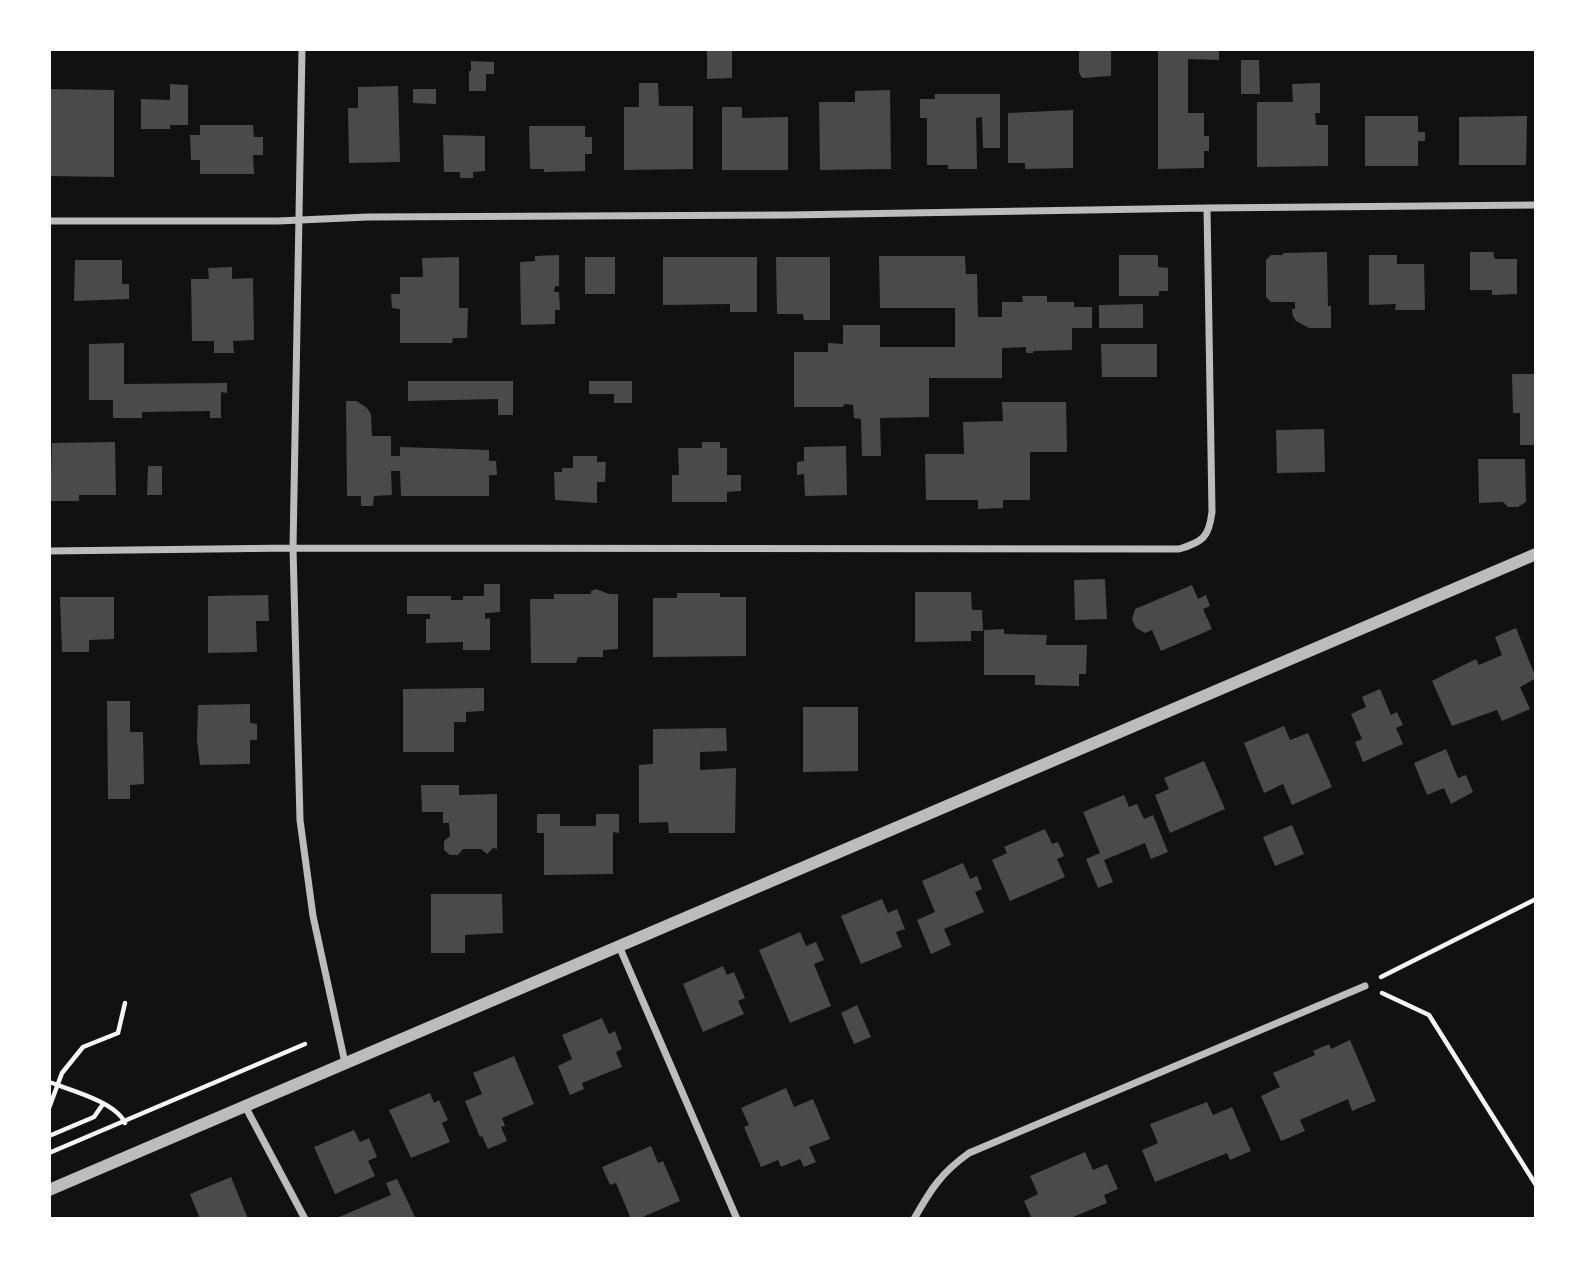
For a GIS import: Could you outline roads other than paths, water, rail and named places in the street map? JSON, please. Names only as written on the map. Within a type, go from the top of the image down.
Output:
[{"type":"street","points":[[302,49],[293,548],[300,820],[313,916],[345,1063]]},
{"type":"street","points":[[49,221],[776,216],[1536,205]]},
{"type":"street","points":[[49,551],[293,548],[1179,549],[1196,544],[1209,532],[1212,512],[1207,208]]},
{"type":"street","points":[[49,1190],[1536,554]]},
{"type":"street","points":[[619,946],[737,1219]]},
{"type":"street","points":[[914,1219],[947,1169],[969,1153],[1365,986]]},
{"type":"street","points":[[245,1106],[305,1219]]}]
